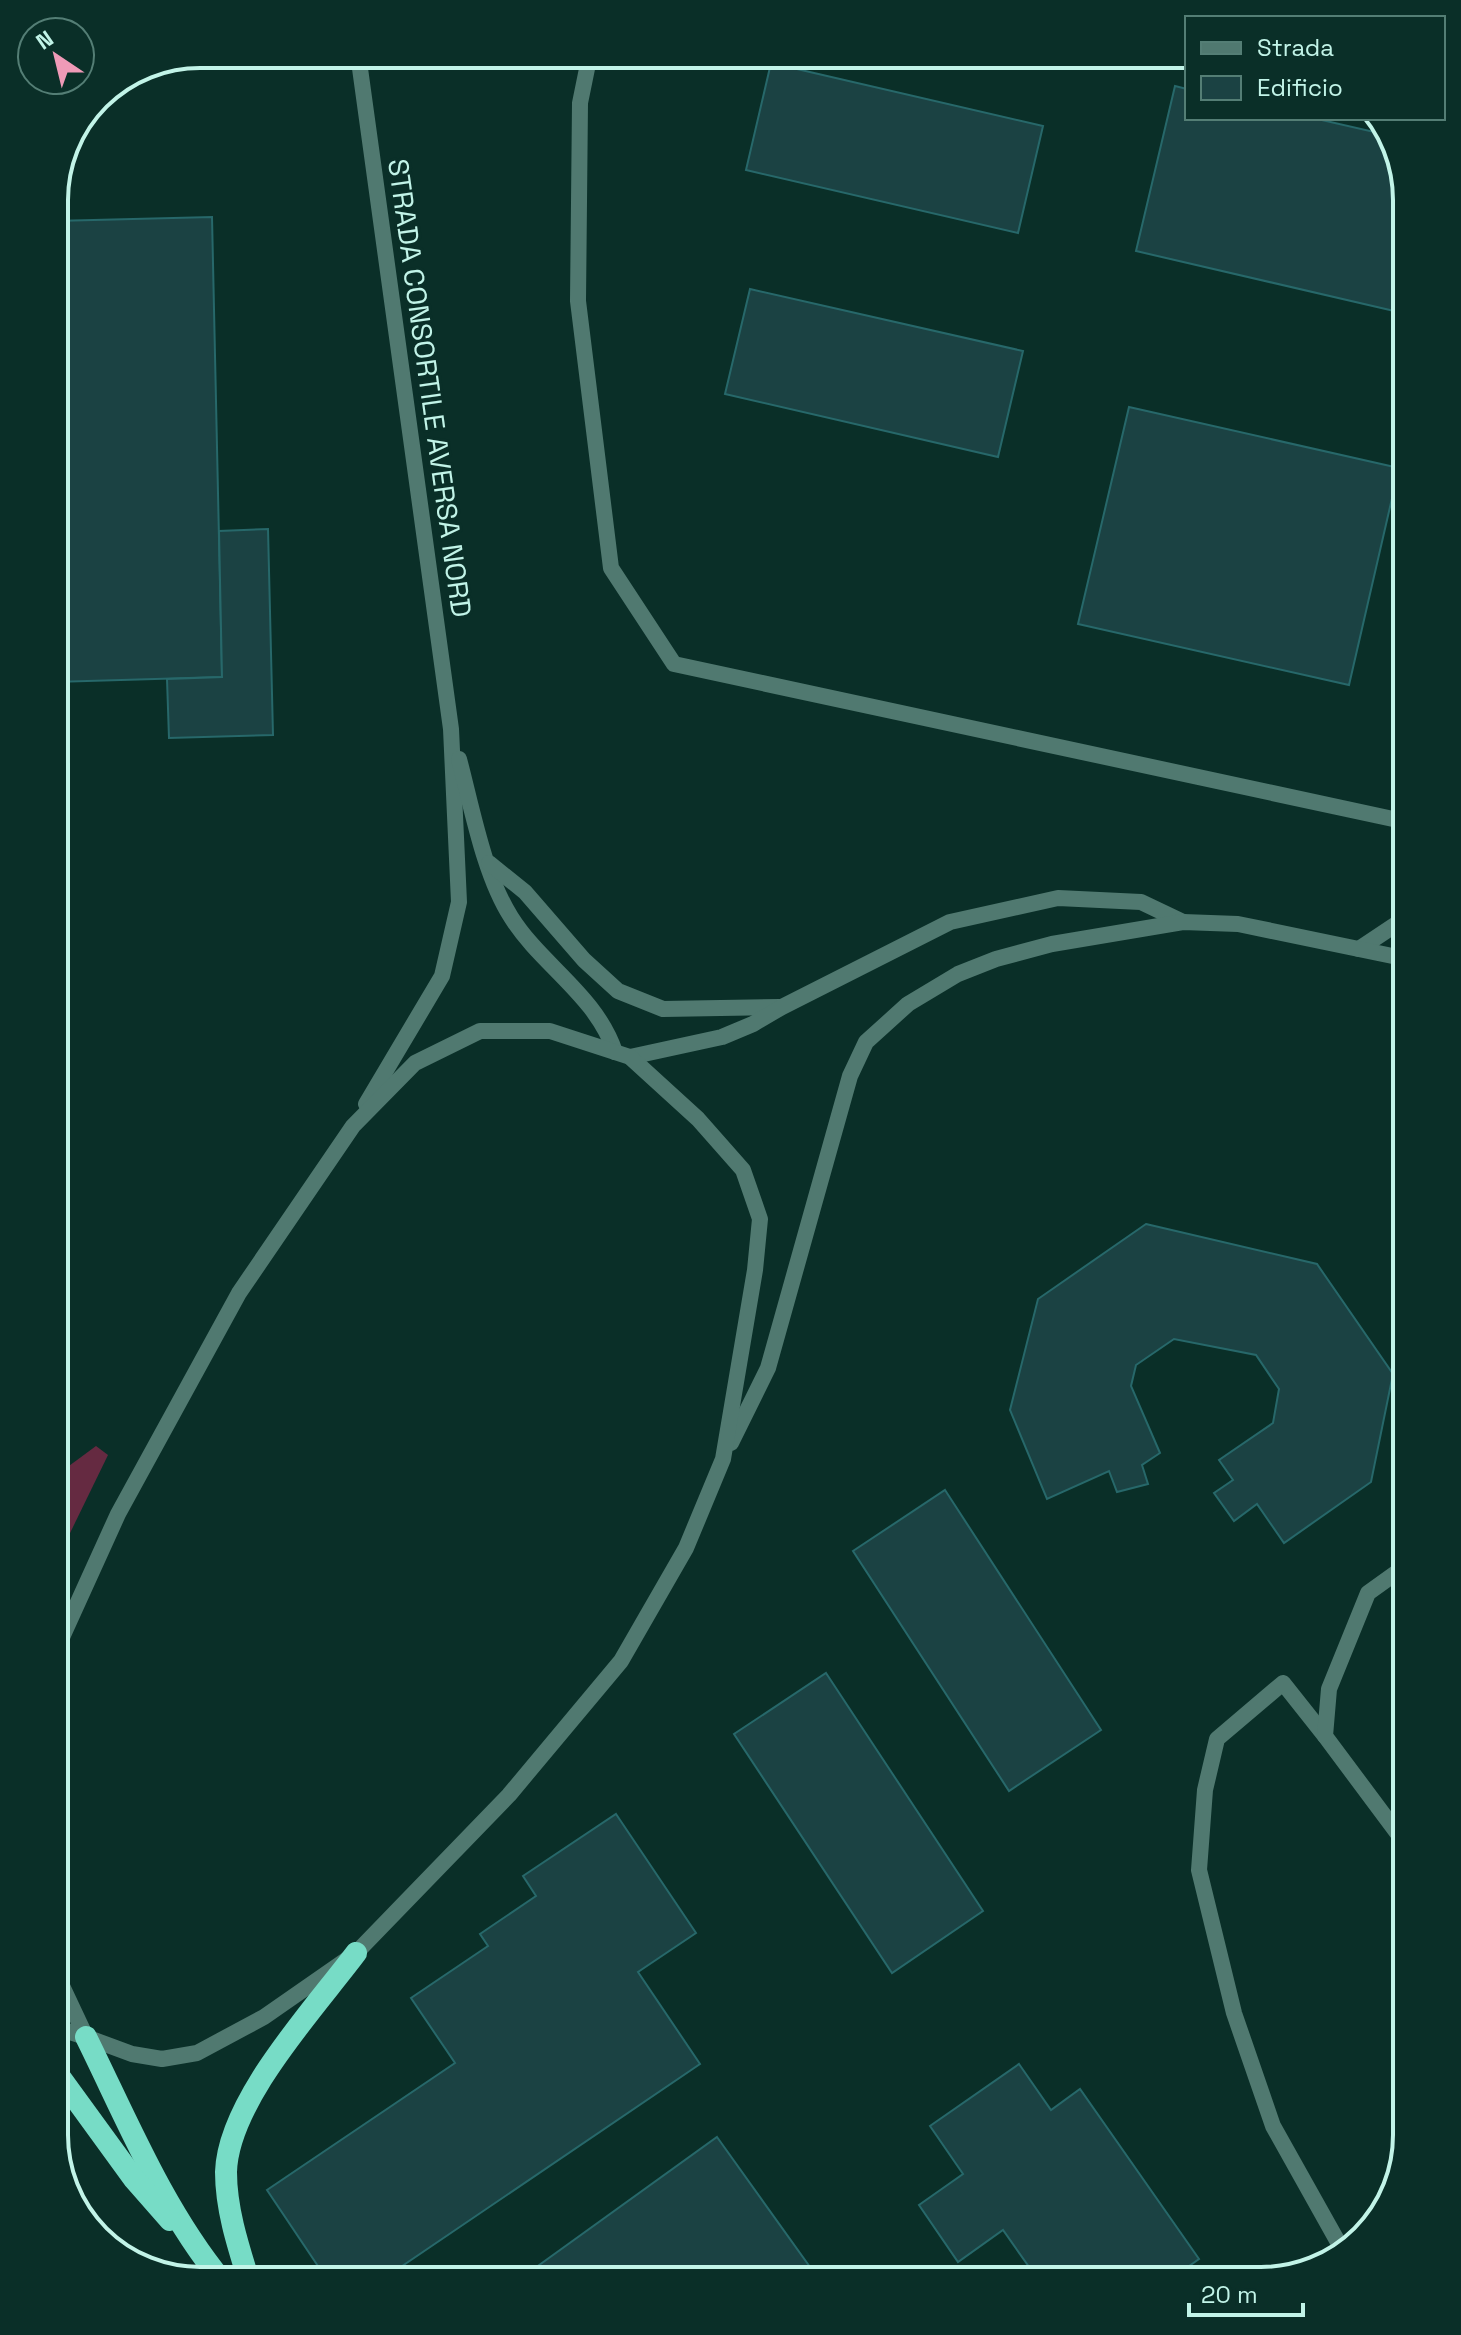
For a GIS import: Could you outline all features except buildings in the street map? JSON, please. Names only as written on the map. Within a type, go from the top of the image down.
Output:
[{"type":"highway","points":[[244,2267],[233,2232],[226,2171],[234,2131],[255,2086],[356,1953]]},
{"type":"highway","points":[[86,2037],[133,2134],[196,2249]]},
{"type":"highway","points":[[68,2088],[134,2179],[211,2267]]},
{"type":"street","name":"STRADA CONSORTILE AVERSA NORD","points":[[353,1126],[442,976],[459,902],[451,729],[360,68]]},
{"type":"street","points":[[587,68],[580,103],[578,301],[611,568],[674,664],[1393,819]]},
{"type":"street","name":"STRADA CONSORTILE AVERSA NORD","points":[[451,729],[494,885],[512,919],[590,1007],[622,1054]]},
{"type":"street","points":[[489,863],[525,892],[584,960],[618,991],[663,1009],[782,1007]]},
{"type":"street","points":[[622,1054],[722,1037],[950,922],[1058,898],[1141,902],[1183,922]]},
{"type":"street","points":[[68,2031],[132,2054],[162,2059],[197,2053],[264,2017],[356,1953],[509,1795],[621,1661],[686,1548],[723,1459],[768,1368],[850,1076],[866,1042],[908,1004],[958,974],[996,959],[1052,944],[1183,922],[1238,924],[1393,956]]},
{"type":"street","points":[[1359,949],[1393,926]]},
{"type":"street","points":[[68,1624],[118,1514],[239,1293],[353,1126],[415,1063],[480,1031],[550,1031],[622,1054],[698,1119],[743,1170],[760,1219],[755,1270],[723,1459]]},
{"type":"street","points":[[1325,1736],[1329,1689],[1368,1593],[1393,1575]]},
{"type":"street","points":[[1338,2242],[1273,2126],[1234,2013],[1199,1870],[1205,1790],[1217,1739],[1283,1683],[1393,1827]]},
{"type":"street","points":[[68,1999],[86,2037]]},
{"type":"shaded area","points":[[96,1446],[108,1455],[68,1537],[68,1467]]}]
